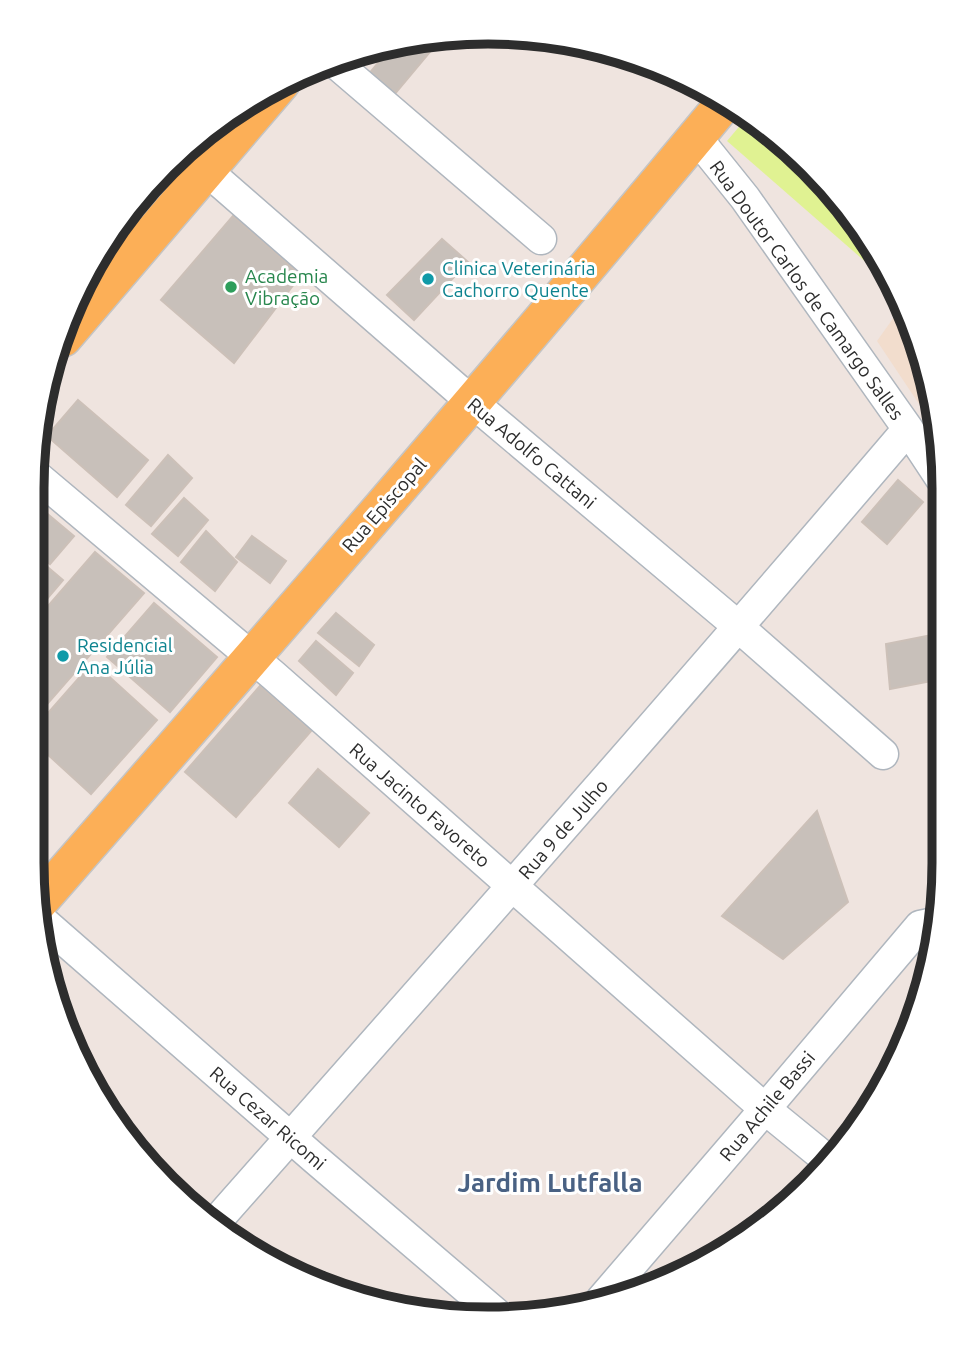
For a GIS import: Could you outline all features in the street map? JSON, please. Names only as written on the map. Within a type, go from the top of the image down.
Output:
[{"type":"main road","name":"Rua Episcopal","points":[[45,895],[472,402],[719,109]]},
{"type":"main road","points":[[78,317],[195,160],[240,120]]},
{"type":"street","points":[[342,68],[541,239]]},
{"type":"street","name":"Rua Doutor Carlos de Camargo Salles","points":[[696,137],[745,198],[931,464]]},
{"type":"street","name":"Rua Adolfo Cattani","points":[[195,160],[472,402],[883,754]]},
{"type":"street","name":"Rua 9 de Julho","points":[[220,1217],[513,887],[908,429]]},
{"type":"street","name":"Rua Jacinto Favoreto","points":[[44,482],[252,658],[765,1110],[822,1156]]},
{"type":"street","name":"Rua Achile Bassi","points":[[610,1290],[920,926],[928,924]]},
{"type":"street","name":"Rua Cezar Ricomi","points":[[49,926],[490,1307]]},
{"type":"shaded area","points":[[896,314],[909,345],[926,414],[877,341]]},
{"type":"green space","points":[[742,124],[781,154],[822,195],[875,270],[727,141]]},
{"type":"building","points":[[433,48],[393,96],[368,75],[384,56]]},
{"type":"building","name":"Academia Vibração","points":[[233,216],[301,275],[234,363],[161,300]]},
{"type":"building","name":"Clinica Veterinária Cachorro Quente","points":[[442,239],[468,262],[414,320],[387,295]]},
{"type":"building","points":[[78,400],[148,460],[117,497],[47,435]]},
{"type":"building","points":[[168,455],[192,478],[151,526],[126,505]]},
{"type":"building","points":[[898,480],[923,502],[887,544],[862,522]]},
{"type":"building","points":[[184,498],[208,520],[178,556],[152,534]]},
{"type":"building","points":[[44,511],[74,536],[50,564],[44,559]]},
{"type":"building","points":[[206,531],[237,562],[215,591],[181,562]]},
{"type":"building","points":[[252,536],[286,561],[270,583],[236,557]]},
{"type":"building","name":"Residencial Ana Júlia","points":[[95,552],[144,593],[48,703],[44,700],[44,611]]},
{"type":"building","points":[[44,564],[63,580],[44,602]]},
{"type":"building","points":[[154,603],[217,657],[170,712],[107,657]]},
{"type":"building","points":[[336,613],[374,645],[359,666],[318,633]]},
{"type":"building","points":[[932,635],[932,681],[890,689],[886,644]]},
{"type":"building","points":[[316,641],[353,673],[336,695],[299,661]]},
{"type":"building","points":[[93,662],[157,720],[91,794],[44,751],[44,718]]},
{"type":"building","points":[[260,686],[311,731],[236,817],[185,772]]},
{"type":"building","points":[[318,769],[369,813],[339,847],[289,803]]},
{"type":"building","points":[[817,811],[848,902],[783,959],[722,916]]},
{"type":"place","name":"Clinica Veterinária Cachorro Quente","points":[[428,279]]},
{"type":"place","name":"Academia Vibração","points":[[231,287]]},
{"type":"place","name":"Residencial Ana Júlia","points":[[63,656]]},
{"type":"district","name":"Jardim Lutfalla","points":[[550,1183]]}]
